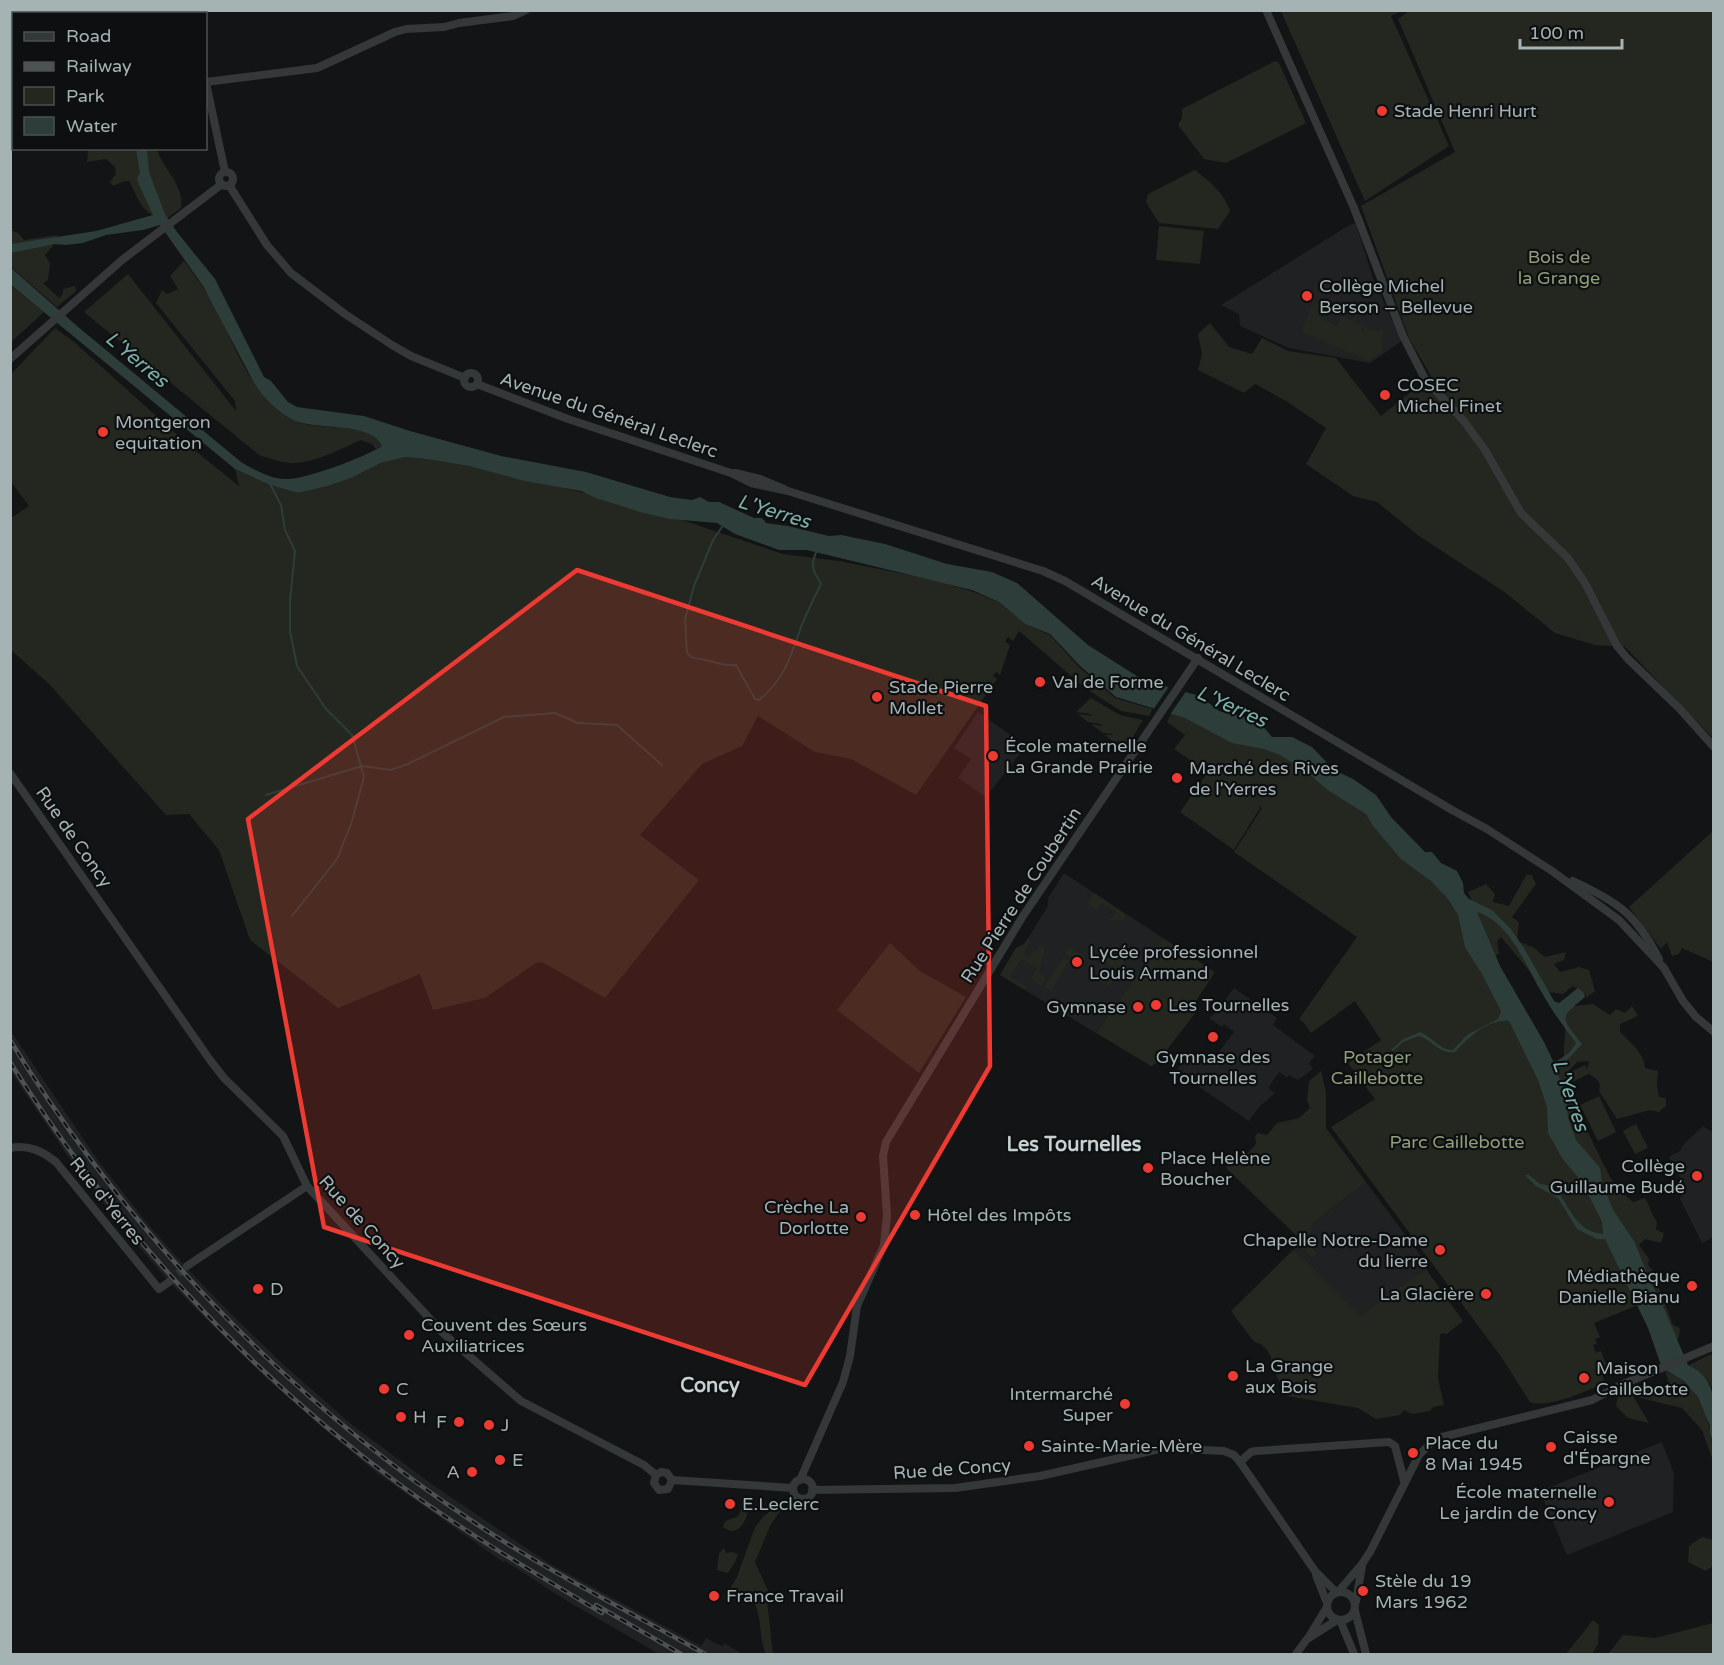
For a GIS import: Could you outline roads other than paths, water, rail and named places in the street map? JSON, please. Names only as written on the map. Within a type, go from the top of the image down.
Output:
[{"type":"street","points":[[207,83],[317,68],[395,32],[513,16],[526,10]]},
{"type":"street","points":[[1266,10],[1357,215],[1403,336],[1425,379],[1463,420],[1485,450],[1521,513],[1568,558],[1585,583],[1617,646],[1679,708],[1713,747]]},
{"type":"street","name":"Avenue du Général Leclerc","points":[[207,88],[225,172],[229,172],[233,177],[225,184],[279,261],[345,314],[411,356],[465,378],[469,374],[474,374],[478,380],[477,384],[568,418],[731,473],[751,483],[788,491],[1049,573],[1198,658],[1487,829],[1552,871],[1619,920],[1664,968]]},
{"type":"street","points":[[10,359],[122,260],[225,184]]},
{"type":"street","name":"Rue Pierre de Coubertin","points":[[800,1480],[843,1382],[850,1356],[857,1306],[884,1245],[888,1215],[883,1156],[886,1142],[1001,951],[1064,853],[1198,658]]},
{"type":"street","name":"Rue de Concy","points":[[10,773],[210,1060],[283,1136],[307,1186],[432,1322],[512,1394],[575,1430],[644,1465],[656,1475]]},
{"type":"street","name":"Avenue du Général Leclerc","points":[[1552,871],[1627,912],[1642,928],[1664,968]]},
{"type":"street","points":[[1619,920],[1627,912]]},
{"type":"street","points":[[1664,968],[1683,1001],[1713,1032]]},
{"type":"street","name":"Rue d'Yerres","points":[[10,1148],[25,1146],[45,1154],[56,1162],[159,1289],[169,1282]]},
{"type":"street","points":[[187,1266],[307,1186]]},
{"type":"street","points":[[1296,1654],[1327,1606],[1330,1597],[1362,1564],[1419,1455],[1433,1441],[1587,1402],[1713,1346]]},
{"type":"street","points":[[1366,1654],[1355,1607],[1347,1593],[1337,1592],[1315,1571],[1237,1459],[1256,1451],[1389,1442],[1395,1446],[1404,1481]]},
{"type":"street","name":"Rue de Concy","points":[[672,1480],[793,1488],[796,1496],[801,1499],[809,1496],[812,1490],[955,1488],[1040,1476],[1164,1448],[1218,1450],[1237,1459]]},
{"type":"street","name":"Rue de Concy","points":[[661,1472],[667,1473],[672,1480],[668,1489],[659,1490],[654,1483],[656,1475],[661,1472]]},
{"type":"street","points":[[793,1488],[800,1480],[810,1482],[812,1490]]},
{"type":"street","points":[[1307,1639],[1339,1620],[1349,1618],[1355,1607],[1362,1564]]},
{"type":"street","points":[[1315,1571],[1330,1615],[1339,1620],[1354,1654]]},
{"type":"water","points":[[136,150],[147,150],[149,172],[165,214],[215,279],[264,377],[271,381],[288,402],[297,407],[364,416],[501,456],[586,472],[670,497],[692,500],[700,497],[709,502],[719,502],[754,518],[762,518],[766,523],[829,536],[841,535],[885,544],[947,564],[992,572],[1017,583],[1088,645],[1143,680],[1200,696],[1219,711],[1261,724],[1272,737],[1292,737],[1312,747],[1334,770],[1353,779],[1376,795],[1391,817],[1425,852],[1432,852],[1441,863],[1457,871],[1463,883],[1464,893],[1469,899],[1492,910],[1510,928],[1554,1001],[1559,1003],[1578,988],[1583,992],[1585,997],[1570,1010],[1566,1018],[1566,1023],[1582,1044],[1557,1071],[1566,1096],[1568,1118],[1576,1140],[1600,1168],[1602,1182],[1613,1210],[1634,1241],[1688,1365],[1706,1379],[1711,1388],[1714,1408],[1713,1443],[1710,1426],[1698,1397],[1684,1381],[1662,1368],[1648,1328],[1605,1239],[1597,1239],[1577,1229],[1558,1198],[1536,1186],[1525,1175],[1529,1175],[1540,1184],[1555,1187],[1580,1223],[1594,1232],[1603,1234],[1602,1222],[1582,1182],[1562,1158],[1548,1133],[1547,1107],[1538,1080],[1509,1021],[1486,1026],[1455,1052],[1444,1051],[1418,1036],[1403,1042],[1393,1051],[1391,1050],[1402,1040],[1420,1032],[1440,1046],[1453,1050],[1467,1035],[1498,1019],[1501,1011],[1465,947],[1458,915],[1448,899],[1431,881],[1401,859],[1373,826],[1366,814],[1329,791],[1304,770],[1280,755],[1264,749],[1232,743],[1185,718],[1116,697],[1080,666],[1050,634],[1025,624],[999,602],[972,590],[807,550],[779,550],[735,534],[717,523],[670,519],[640,512],[581,491],[525,481],[469,466],[405,457],[381,463],[351,478],[328,486],[298,493],[270,485],[235,469],[11,285],[10,267],[77,326],[241,462],[264,474],[283,479],[298,478],[337,466],[382,446],[376,438],[367,433],[293,420],[271,404],[253,381],[203,286],[160,225],[143,230],[106,235],[83,243],[54,244],[11,253],[11,244],[96,231],[153,215],[137,178],[140,173]],"holes":[[[1477,912],[1489,917],[1499,925],[1516,946],[1550,1006],[1576,1043],[1569,1053],[1554,1063],[1500,966]]]},
{"type":"waterway","points":[[270,484],[281,505],[285,530],[295,551],[290,601],[290,631],[297,666],[326,709],[352,735],[364,777],[351,824],[337,859],[292,916]]},
{"type":"waterway","points":[[724,524],[713,540],[694,586],[685,619],[687,653],[691,657],[723,665],[736,665],[755,699],[759,700],[781,676],[821,584],[813,567],[817,550]]},
{"type":"waterway","points":[[266,795],[362,766],[391,770],[504,717],[555,713],[578,723],[617,725],[662,765]]},
{"type":"tunnel","points":[[169,1282],[187,1266]]},
{"type":"railway","points":[[10,1040],[56,1111],[159,1245],[216,1307],[276,1366],[339,1422],[406,1475],[503,1541],[560,1575],[705,1654]]},
{"type":"railway","points":[[10,1062],[92,1180],[137,1237],[185,1291],[287,1393],[342,1440],[448,1519],[602,1613]]},
{"type":"railway","points":[[596,1605],[681,1654]]},
{"type":"place","name":"Stade Henri Hurt","points":[[1382,111]]},
{"type":"place","name":"Collège Michel Berson – Bellevue","points":[[1307,296]]},
{"type":"place","name":"COSEC Michel Finet","points":[[1385,395]]},
{"type":"place","name":"Montgeron equitation","points":[[103,432]]},
{"type":"place","name":"Val de Forme","points":[[1040,682]]},
{"type":"place","name":"Stade Pierre Mollet","points":[[877,697]]},
{"type":"place","name":"École maternelle La Grande Prairie","points":[[993,756]]},
{"type":"place","name":"Marché des Rives de l'Yerres","points":[[1177,778]]},
{"type":"place","name":"Lycée professionnel Louis Armand","points":[[1077,962]]},
{"type":"place","name":"Les Tournelles","points":[[1156,1005]]},
{"type":"place","name":"Gymnase","points":[[1138,1007]]},
{"type":"place","name":"Gymnase des Tournelles","points":[[1213,1037]]},
{"type":"place","name":"Place Helène Boucher","points":[[1148,1168]]},
{"type":"place","name":"Collège Guillaume Budé","points":[[1697,1176]]},
{"type":"place","name":"Hôtel des Impôts","points":[[915,1215]]},
{"type":"place","name":"Crèche La Dorlotte","points":[[861,1217]]},
{"type":"place","name":"Chapelle Notre-Dame du lierre","points":[[1440,1250]]},
{"type":"place","name":"Médiathèque Danielle Bianu","points":[[1692,1286]]},
{"type":"place","name":"D","points":[[258,1289]]},
{"type":"place","name":"La Glacière","points":[[1486,1294]]},
{"type":"place","name":"Couvent des Sœurs Auxiliatrices","points":[[409,1335]]},
{"type":"place","name":"La Grange aux Bois","points":[[1233,1376]]},
{"type":"place","name":"Maison Caillebotte","points":[[1584,1378]]},
{"type":"place","name":"C","points":[[384,1389]]},
{"type":"place","name":"Intermarché Super","points":[[1125,1404]]},
{"type":"place","name":"H","points":[[401,1417]]},
{"type":"place","name":"F","points":[[459,1422]]},
{"type":"place","name":"J","points":[[489,1425]]},
{"type":"place","name":"Sainte-Marie-Mère","points":[[1029,1446]]},
{"type":"place","name":"Caisse d'Épargne","points":[[1551,1447]]},
{"type":"place","name":"Place du 8 Mai 1945","points":[[1413,1453]]},
{"type":"place","name":"E","points":[[500,1460]]},
{"type":"place","name":"A","points":[[472,1472]]},
{"type":"place","name":"École maternelle Le jardin de Concy","points":[[1609,1502]]},
{"type":"place","name":"E.Leclerc","points":[[730,1504]]},
{"type":"place","name":"Stèle du 19 Mars 1962","points":[[1363,1591]]},
{"type":"place","name":"France Travail","points":[[714,1596]]},
{"type":"district","name":"Les Tournelles","points":[[1074,1144]]},
{"type":"district","name":"Concy","points":[[710,1385]]},
{"type":"park label","name":"Bois de la Grange","points":[[1559,267]]},
{"type":"park label","name":"Potager Caillebotte","points":[[1377,1067]]},
{"type":"park label","name":"Parc Caillebotte","points":[[1457,1142]]},
{"type":"water label","name":"L'Yerres","points":[[137,359]]},
{"type":"water label","name":"L'Yerres","points":[[774,511]]},
{"type":"water label","name":"L'Yerres","points":[[1232,706]]},
{"type":"water label","name":"L'Yerres","points":[[1571,1095]]}]
